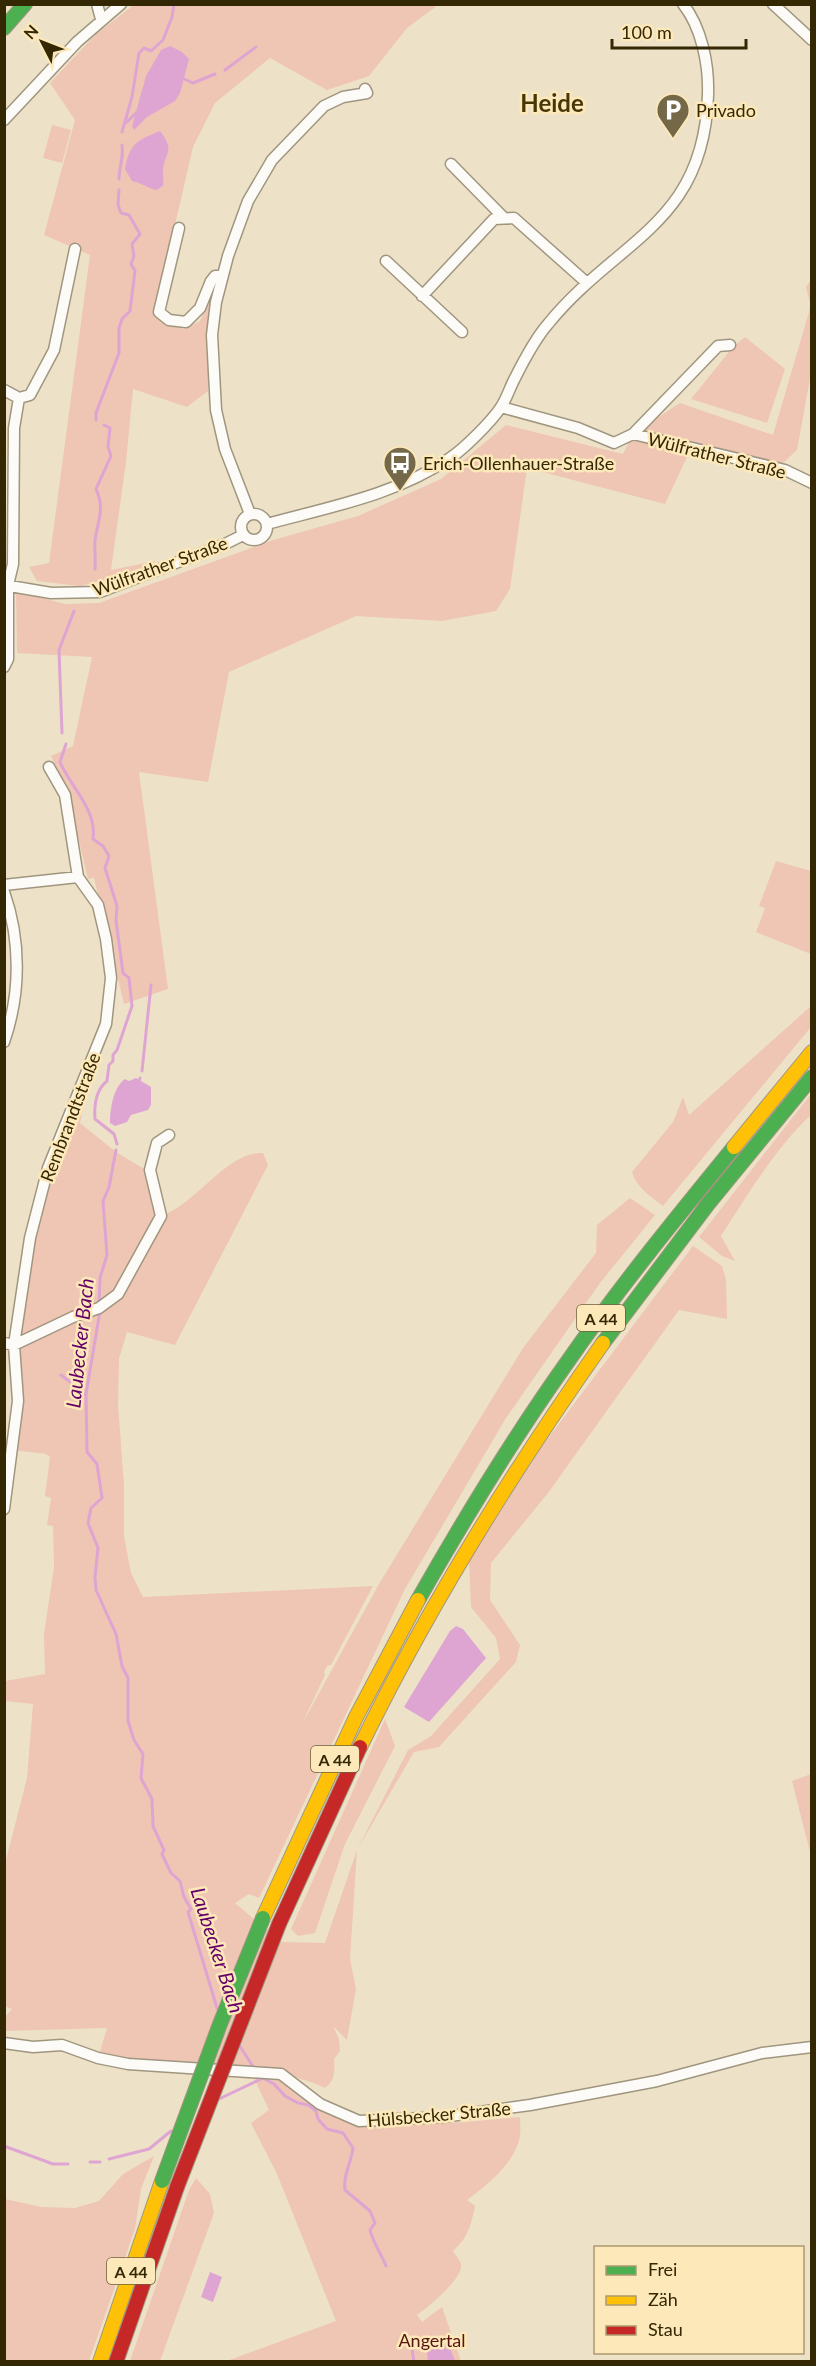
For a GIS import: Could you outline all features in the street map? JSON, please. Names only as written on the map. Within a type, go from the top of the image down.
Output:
[{"type":"main road","points":[[5,27],[25,4]]},
{"type":"main road","name":"A 44","points":[[100,2361],[162,2181],[263,1918],[323,1784],[371,1687],[422,1593],[535,1410],[614,1300],[669,1228],[812,1052]]},
{"type":"main road","name":"A 44","points":[[116,2361],[177,2187],[279,1924],[338,1791],[430,1611],[488,1513],[549,1420],[627,1310],[730,1175],[812,1077]]},
{"type":"street","points":[[97,4],[101,19]]},
{"type":"street","points":[[4,120],[101,19],[121,4]]},
{"type":"street","points":[[773,4],[812,40]]},
{"type":"street","points":[[267,524],[382,493],[434,469],[460,450],[501,407],[514,378],[545,327],[564,304],[644,236],[667,212],[690,177],[708,117],[709,83],[706,59],[690,7]]},
{"type":"street","points":[[250,514],[225,449],[216,410],[213,335],[216,302],[222,276],[248,201],[272,160],[324,106],[343,97],[367,93],[365,89]]},
{"type":"street","points":[[451,164],[503,217]]},
{"type":"street","points":[[422,296],[494,219],[503,217],[514,218],[587,283]]},
{"type":"street","points":[[179,228],[159,312],[169,320],[186,322],[200,308],[211,281],[216,276],[222,276]]},
{"type":"street","points":[[4,390],[20,398],[30,395],[54,350],[75,249]]},
{"type":"street","points":[[386,261],[462,332]]},
{"type":"street","points":[[633,434],[718,346],[730,345]]},
{"type":"street","points":[[4,668],[9,659],[6,585],[13,564],[14,428],[20,398]]},
{"type":"street","name":"Wülfrather Straße","points":[[501,407],[578,428],[614,443],[633,434],[785,470],[812,483]]},
{"type":"street","points":[[250,514],[260,515],[267,524],[267,530],[260,539],[254,540],[243,535],[241,523],[250,514]]},
{"type":"street","name":"Wülfrather Straße","points":[[6,585],[51,593],[100,592],[243,535]]},
{"type":"street","points":[[4,885],[78,877],[65,795],[49,767]]},
{"type":"street","name":"Rembrandtstraße","points":[[4,1509],[18,1401],[9,1344],[30,1238],[48,1168],[106,1024],[111,978],[106,939],[98,906],[78,877]]},
{"type":"street","points":[[4,892],[13,915],[18,960],[15,998],[4,1042]]},
{"type":"street","points":[[9,1344],[99,1308],[117,1294],[161,1216],[150,1170],[157,1143],[170,1135]]},
{"type":"street","name":"Hülsbecker Straße","points":[[4,2043],[33,2047],[62,2045],[98,2058],[128,2064],[281,2074],[320,2104],[359,2121],[443,2117],[530,2105],[657,2081],[762,2053],[812,2047]]},
{"type":"green space","points":[[134,5],[438,5],[407,28],[369,76],[327,90],[270,58],[215,103],[193,147],[156,307],[163,323],[184,329],[200,321],[210,300],[208,391],[187,407],[133,389],[126,462],[111,570],[156,561],[146,570],[80,586],[37,581],[29,567],[49,563],[90,255],[44,235],[75,120],[50,83],[96,34]]},
{"type":"green space","points":[[52,125],[71,130],[62,163],[43,158]]},
{"type":"green space","points":[[811,280],[811,373],[797,450],[782,464],[693,444],[665,504],[527,468],[510,589],[496,611],[442,621],[356,616],[229,672],[208,782],[139,772],[168,989],[124,1004],[94,878],[88,879],[71,807],[73,803],[51,756],[73,746],[92,657],[17,653],[16,591],[65,604],[99,603],[273,540],[358,516],[441,479],[506,425],[623,454],[633,434],[680,403],[773,435],[809,312],[810,304],[806,287]]},
{"type":"green space","points":[[745,337],[785,369],[767,423],[691,399],[732,348]]},
{"type":"green space","points":[[776,861],[811,871],[811,954],[756,932],[765,908],[759,906]]},
{"type":"green space","points":[[811,1006],[811,1027],[663,1206],[649,1195],[637,1183],[632,1172],[673,1122],[683,1097],[689,1115]]},
{"type":"green space","points":[[811,1094],[811,1115],[774,1157],[721,1236],[735,1261],[722,1256],[699,1237]]},
{"type":"green space","points":[[75,1102],[83,1108],[80,1123],[116,1152],[146,1170],[161,1216],[187,1201],[237,1160],[263,1153],[268,1165],[175,1345],[127,1332],[119,1359],[118,1404],[124,1486],[124,1536],[131,1573],[143,1597],[373,1586],[331,1665],[327,1666],[302,1724],[379,1584],[523,1348],[596,1253],[597,1225],[630,1198],[655,1215],[600,1283],[506,1418],[405,1589],[259,1898],[249,1894],[235,1903],[281,1942],[325,1943],[357,1850],[350,1959],[356,1989],[347,2040],[333,2026],[339,2039],[340,2051],[334,2059],[333,2078],[325,2088],[282,2075],[150,2064],[99,2055],[107,2028],[5,2031],[4,2018],[12,2009],[5,2006],[5,1864],[27,1778],[33,1704],[5,1701],[5,1681],[45,1674],[44,1634],[54,1567],[53,1526],[47,1525],[51,1498],[45,1496],[50,1457],[46,1454],[13,1450],[14,1345],[30,1238]]},
{"type":"green space","points":[[693,1246],[722,1266],[726,1279],[727,1319],[679,1310],[548,1493],[491,1563],[490,1600],[520,1645],[516,1662],[439,1747],[414,1752],[357,1850],[408,1750],[431,1736],[500,1659],[496,1638],[471,1607],[469,1561],[543,1445]]},
{"type":"green space","points":[[385,1719],[395,1746],[345,1844],[315,1933],[298,1936],[291,1929]]},
{"type":"green space","points":[[812,1774],[811,1856],[792,1781]]},
{"type":"green space","name":"Angertal","points":[[254,2078],[280,2078],[361,2125],[453,2123],[520,2117],[520,2136],[513,2155],[492,2180],[467,2200],[475,2206],[468,2231],[453,2251],[461,2264],[457,2277],[444,2292],[417,2315],[422,2322],[442,2307],[461,2361],[224,2362],[336,2321],[277,2174],[251,2123],[269,2110]]},
{"type":"green space","points":[[154,2156],[141,2189],[135,2229],[89,2361],[5,2361],[5,2199],[41,2207],[75,2208],[99,2201],[123,2174]]},
{"type":"green space","points":[[196,2178],[210,2194],[214,2213],[160,2361],[130,2361],[189,2190]]},
{"type":"shaded area","points":[[170,46],[182,52],[189,59],[180,93],[175,101],[147,117],[134,130],[132,126],[146,76],[161,50]]},
{"type":"shaded area","points":[[160,131],[168,144],[168,153],[164,166],[163,186],[156,190],[132,181],[125,169],[129,154],[135,144]]},
{"type":"shaded area","points":[[136,1078],[151,1087],[151,1105],[148,1110],[131,1115],[127,1122],[115,1126],[110,1123],[115,1093],[125,1079],[129,1081]]},
{"type":"shaded area","points":[[456,1626],[463,1629],[486,1658],[429,1722],[404,1707],[450,1631]]},
{"type":"shaded area","points":[[210,2272],[222,2277],[213,2302],[201,2297]]},
{"type":"shaded area","points":[[437,2338],[450,2348],[455,2361],[428,2361],[426,2343]]},
{"type":"waterway","name":"Laubecker Bach","points":[[122,132],[132,97],[139,53],[144,48],[151,51],[163,40],[172,17],[174,4]]},
{"type":"waterway","points":[[225,70],[256,47]]},
{"type":"waterway","points":[[180,77],[193,83],[215,74]]},
{"type":"waterway","points":[[127,122],[139,110]]},
{"type":"waterway","name":"Laubecker Bach","points":[[119,179],[122,145]]},
{"type":"waterway","name":"Laubecker Bach","points":[[96,420],[96,413],[119,353],[119,328],[122,319],[130,311],[135,271],[131,264],[134,256],[132,244],[140,234],[129,215],[121,213],[118,205],[119,190]]},
{"type":"waterway","name":"Laubecker Bach","points":[[95,569],[95,540],[100,508],[96,489],[111,456],[108,447],[110,428],[104,425]]},
{"type":"waterway","name":"Laubecker Bach","points":[[62,733],[59,650],[74,611]]},
{"type":"waterway","name":"Laubecker Bach","points":[[66,744],[60,762],[87,808],[93,828],[93,839],[103,846],[109,856],[105,868],[117,906],[116,921],[123,973],[129,978],[132,1006],[117,1050],[113,1055],[113,1061],[109,1065],[107,1081],[96,1098],[95,1109],[95,1119],[114,1134],[117,1144]]},
{"type":"waterway","points":[[142,1071],[151,985]]},
{"type":"waterway","points":[[139,1082],[140,1078]]},
{"type":"waterway","name":"Laubecker Bach","points":[[99,1305],[100,1278],[107,1255],[103,1201],[109,1187],[116,1150]]},
{"type":"waterway","name":"Laubecker Bach","points":[[100,1311],[86,1394],[87,1452],[97,1464],[102,1498],[91,1508],[88,1523],[98,1548],[96,1590],[116,1634],[122,1666],[128,1678],[128,1721],[134,1740],[143,1754],[141,1778],[152,1799],[153,1826],[164,1850],[162,1854],[171,1873],[180,1881],[184,1897],[191,1909],[188,1912],[217,2008]]},
{"type":"waterway","points":[[61,1375],[86,1394]]},
{"type":"waterway","name":"Laubecker Bach","points":[[239,2045],[254,2068]]},
{"type":"waterway","name":"Laubecker Bach","points":[[261,2077],[274,2084],[285,2096],[308,2105],[316,2111],[318,2119],[327,2129],[343,2133],[353,2148],[345,2179],[345,2190],[370,2211],[375,2223],[370,2230],[371,2235],[386,2266]]},
{"type":"waterway","points":[[219,2099],[263,2078]]},
{"type":"waterway","points":[[109,2159],[149,2149],[171,2131]]},
{"type":"waterway","points":[[4,2146],[53,2164],[68,2164]]},
{"type":"waterway","points":[[90,2162],[100,2162]]},
{"type":"waterway","name":"Laubecker Bach","points":[[411,2342],[414,2362]]},
{"type":"traffic: fast","points":[[4,28],[25,4]]},
{"type":"traffic: fast","points":[[603,1343],[708,1204],[812,1077]]},
{"type":"traffic: fast","points":[[418,1600],[489,1480],[566,1364],[627,1281],[734,1147]]},
{"type":"traffic: fast","points":[[162,2181],[220,2024],[263,1918]]},
{"type":"traffic: slow","points":[[734,1147],[812,1052]]},
{"type":"traffic: slow","points":[[360,1747],[414,1642],[473,1540],[536,1441],[603,1343]]},
{"type":"traffic: slow","points":[[263,1918],[356,1717],[418,1600]]},
{"type":"traffic: slow","points":[[100,2362],[162,2181]]},
{"type":"traffic: jam","points":[[279,1924],[360,1747]]},
{"type":"traffic: jam","points":[[177,2187],[279,1924]]},
{"type":"traffic: jam","points":[[116,2362],[177,2187]]},
{"type":"place","name":"Privado","points":[[673,139]]},
{"type":"place","name":"Erich-Ollenhauer-Straße","points":[[400,492]]},
{"type":"district","name":"Heide","points":[[552,102]]}]
